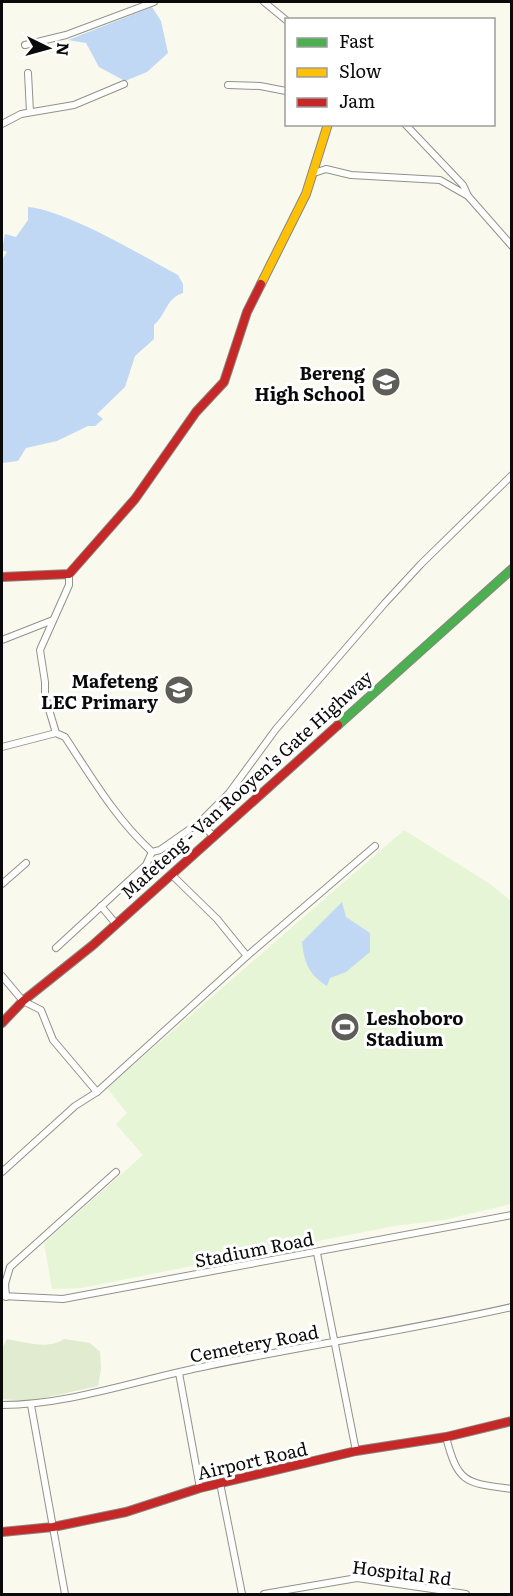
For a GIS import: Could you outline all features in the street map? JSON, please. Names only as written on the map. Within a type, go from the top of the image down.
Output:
[{"type":"street","points":[[25,45],[66,35],[154,2]]},
{"type":"street","points":[[264,2],[285,19]]},
{"type":"street","points":[[28,73],[30,112]]},
{"type":"street","points":[[2,124],[30,112],[74,105],[124,84]]},
{"type":"street","points":[[228,85],[260,86],[285,91]]},
{"type":"street","points":[[56,733],[45,696],[40,650],[69,585],[69,574],[122,517],[167,456],[192,417],[226,378],[241,323],[291,231],[314,173],[327,126]]},
{"type":"street","points":[[407,126],[463,185],[468,196],[512,246]]},
{"type":"street","points":[[314,173],[326,169],[351,175],[440,180],[468,196]]},
{"type":"street","points":[[152,852],[160,850],[200,822],[229,793],[276,729],[385,603],[512,475]]},
{"type":"street","name":"Mafeteng - Van Rooyen's Gate Highway","points":[[2,1023],[23,1001],[116,924],[512,568]]},
{"type":"street","points":[[2,577],[69,574]]},
{"type":"street","points":[[2,640],[52,620]]},
{"type":"street","points":[[2,747],[56,733],[65,737],[105,799],[131,832],[152,852]]},
{"type":"street","points":[[200,822],[214,837]]},
{"type":"street","points":[[2,1172],[75,1106],[97,1092],[247,956],[375,846]]},
{"type":"street","points":[[56,948],[146,865],[152,852]]},
{"type":"street","points":[[2,884],[26,863]]},
{"type":"street","points":[[171,874],[217,919],[247,956]]},
{"type":"street","points":[[101,906],[116,924]]},
{"type":"street","points":[[2,976],[23,1001],[40,1010],[53,1040],[97,1092]]},
{"type":"street","points":[[4,1296],[10,1267],[116,1172]]},
{"type":"street","name":"Stadium Road","points":[[4,1296],[63,1299],[512,1215]]},
{"type":"street","points":[[317,1253],[356,1451]]},
{"type":"street","name":"Cemetery Road","points":[[2,1405],[31,1405],[179,1373],[512,1307]]},
{"type":"street","points":[[179,1373],[200,1488]]},
{"type":"street","points":[[31,1405],[65,1594]]},
{"type":"street","name":"Airport Road","points":[[2,1532],[53,1527],[126,1512],[220,1483],[356,1451],[446,1437],[512,1421]]},
{"type":"street","points":[[446,1437],[453,1464],[463,1477],[479,1485],[512,1489]]},
{"type":"street","points":[[220,1483],[242,1594]]},
{"type":"street","name":"Hospital Rd","points":[[264,1594],[357,1578],[466,1594]]},
{"type":"green space","name":"Leshoboro Stadium","points":[[404,830],[490,884],[511,901],[511,1204],[444,1220],[394,1226],[81,1288],[52,1289],[44,1243],[143,1155],[116,1124],[127,1113],[107,1088]]},
{"type":"green space","points":[[7,1339],[44,1345],[64,1339],[90,1343],[100,1352],[101,1369],[98,1386],[30,1401],[2,1399],[2,1349]]},
{"type":"water","points":[[152,7],[161,21],[168,53],[147,72],[125,81],[99,67],[86,43],[68,40]]},
{"type":"water","points":[[28,207],[63,216],[83,225],[178,275],[183,284],[183,293],[173,299],[154,325],[154,339],[135,356],[125,387],[97,414],[103,419],[95,426],[88,426],[57,441],[26,448],[18,461],[2,463],[2,260],[7,252],[2,250],[5,234],[16,237],[28,220]]},
{"type":"water","points":[[342,902],[346,917],[370,933],[370,952],[346,972],[330,978],[327,986],[308,967],[302,942]]},
{"type":"traffic: fast","points":[[338,725],[512,569]]},
{"type":"traffic: slow","points":[[261,284],[306,194],[327,126]]},
{"type":"traffic: jam","points":[[2,577],[69,574],[135,499],[196,412],[224,382],[247,312],[261,284]]},
{"type":"traffic: jam","points":[[2,1023],[23,1001],[93,945],[338,725]]},
{"type":"traffic: jam","points":[[2,1532],[53,1527],[126,1512],[200,1488],[356,1451],[446,1437],[512,1421]]},
{"type":"place","name":"Bereng High School","points":[[386,382]]},
{"type":"place","name":"Mafeteng LEC Primary","points":[[179,690]]},
{"type":"place","name":"Leshoboro Stadium","points":[[345,1027]]}]
